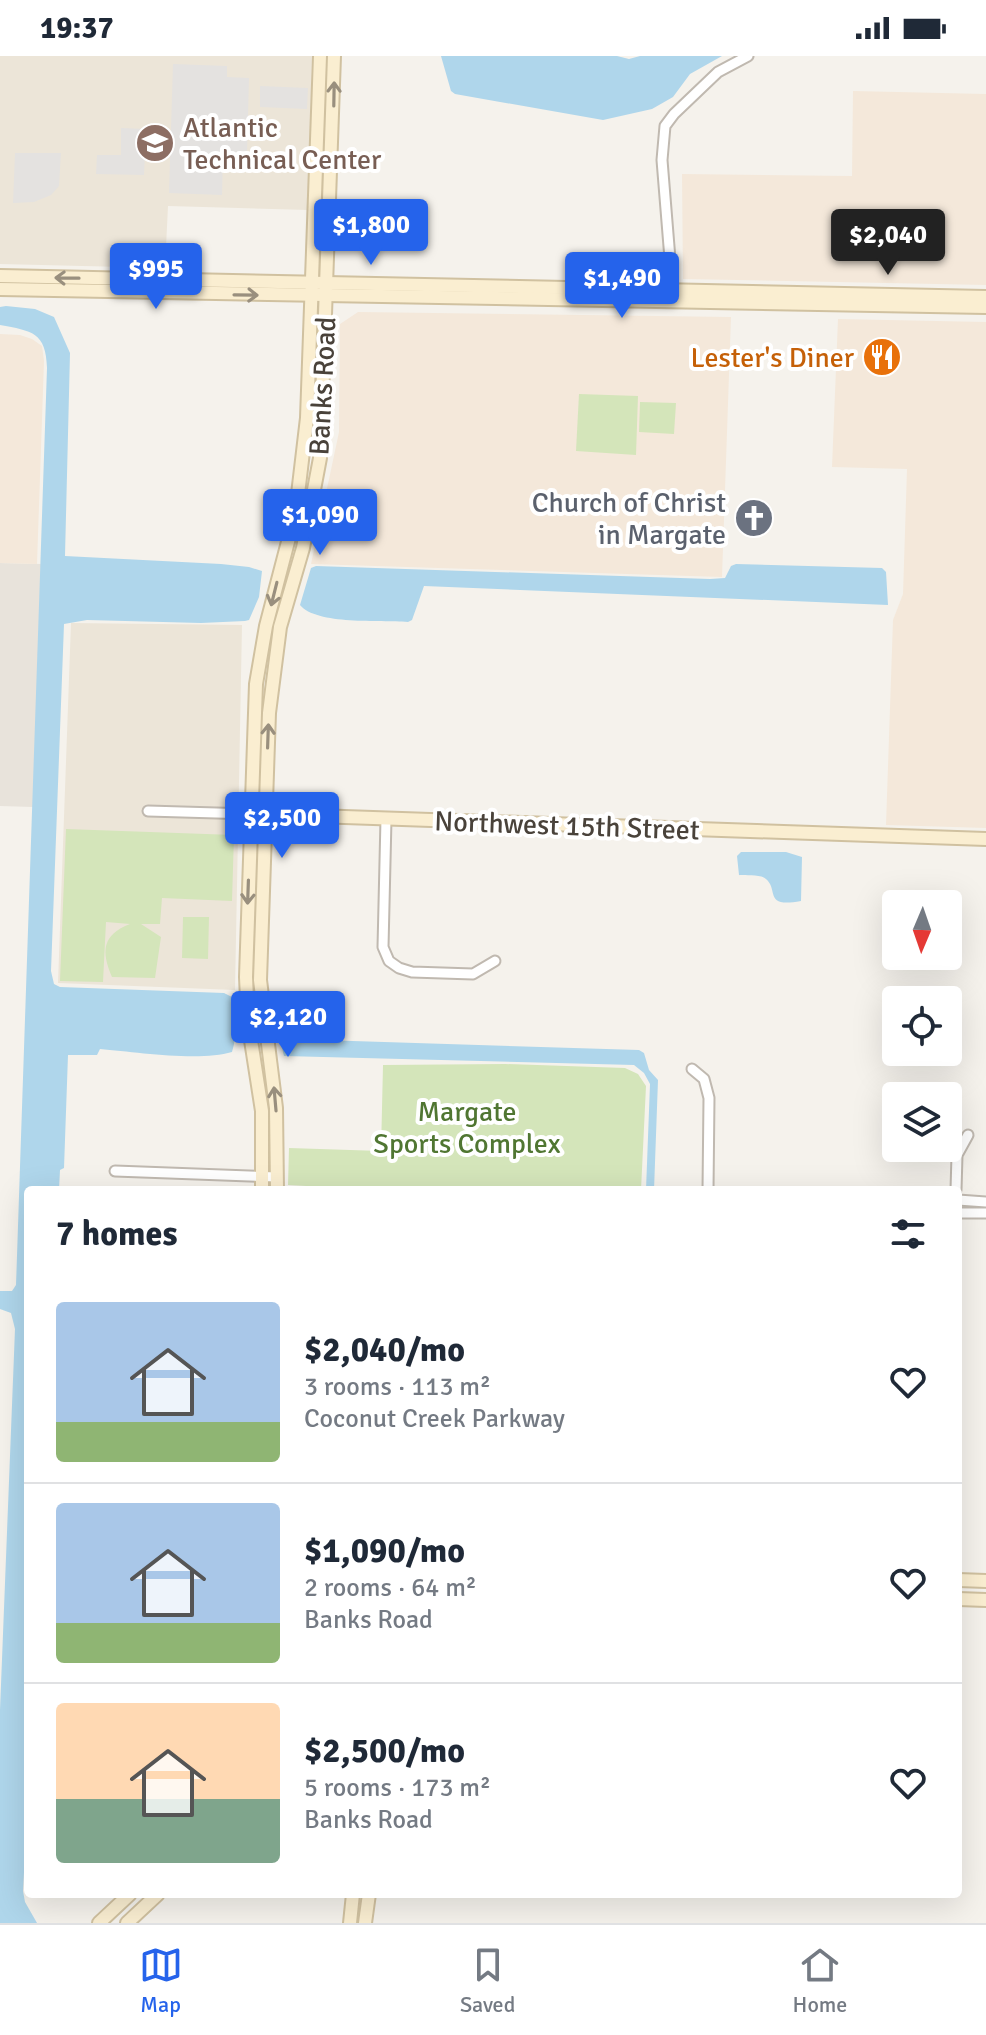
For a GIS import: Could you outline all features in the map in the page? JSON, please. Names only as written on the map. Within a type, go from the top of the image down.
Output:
[{"type":"street","name":"Banks Road","points":[[277,1184],[276,1108],[260,980],[265,814],[275,656],[287,600],[303,548],[320,458],[320,56]]},
{"type":"street","name":"Banks Road","points":[[262,1184],[262,1111],[246,992],[256,684],[266,626],[296,511],[320,290],[334,56]]},
{"type":"street","points":[[673,297],[662,160],[665,126],[718,72],[748,56]]},
{"type":"street","points":[[0,276],[320,290]]},
{"type":"street","points":[[0,289],[320,290],[986,307]]},
{"type":"street","points":[[673,297],[867,294],[986,297]]},
{"type":"street","points":[[855,306],[863,303],[867,294]]},
{"type":"street","name":"Northwest 15th Street","points":[[148,811],[986,839]]},
{"type":"street","points":[[386,819],[383,947],[389,961],[412,972],[473,974],[495,961]]},
{"type":"street","points":[[692,1069],[704,1079],[709,1098],[708,1186]]},
{"type":"street","points":[[956,1186],[957,1155],[968,1135]]},
{"type":"street","points":[[115,1171],[277,1184]]},
{"type":"street","points":[[962,1200],[986,1202]]},
{"type":"street","points":[[962,1213],[986,1213]]},
{"type":"street","points":[[962,1580],[986,1581]]},
{"type":"street","points":[[962,1599],[986,1600]]},
{"type":"street","points":[[99,1923],[126,1898]]},
{"type":"street","points":[[127,1923],[154,1898]]},
{"type":"street","points":[[350,1923],[353,1898]]},
{"type":"street","points":[[365,1923],[368,1898]]},
{"type":"shaded area","name":"Atlantic Technical Center","points":[[0,56],[312,56],[308,210],[168,206],[165,268],[0,264]]},
{"type":"shaded area","points":[[173,64],[227,66],[227,77],[249,78],[247,154],[223,154],[222,195],[169,193]]},
{"type":"shaded area","points":[[260,86],[308,88],[307,109],[260,107]]},
{"type":"shaded area","points":[[853,91],[986,94],[986,285],[683,279],[682,174],[852,176]]},
{"type":"shaded area","points":[[121,128],[146,129],[144,175],[96,174],[97,155],[121,155]]},
{"type":"shaded area","points":[[15,153],[61,153],[59,186],[51,195],[34,202],[13,203]]},
{"type":"shaded area","points":[[358,312],[731,317],[722,577],[311,564],[339,432],[340,324]]},
{"type":"shaded area","points":[[838,319],[986,322],[986,828],[886,825],[893,620],[903,594],[907,469],[832,467]]},
{"type":"shaded area","points":[[0,334],[20,335],[42,346],[37,564],[0,563]]},
{"type":"shaded area","points":[[0,563],[41,564],[33,807],[0,806]]},
{"type":"shaded area","points":[[71,623],[242,625],[235,990],[58,983]]},
{"type":"green space","points":[[579,394],[638,396],[636,455],[576,451]]},
{"type":"green space","points":[[640,402],[676,403],[674,434],[639,432]]},
{"type":"green space","points":[[66,829],[234,835],[232,901],[162,898],[160,924],[141,924],[161,937],[155,978],[112,977],[106,959],[106,945],[114,933],[130,924],[106,922],[103,982],[60,981]]},
{"type":"green space","points":[[183,917],[209,917],[208,959],[182,958]]},
{"type":"green space","name":"Margate Sports Complex","points":[[505,1064],[625,1068],[638,1074],[646,1086],[641,1186],[288,1185],[289,1148],[381,1151],[383,1065]]},
{"type":"water","points":[[441,56],[617,56],[629,59],[640,56],[722,56],[690,74],[673,97],[652,109],[603,120],[455,94],[451,91]]},
{"type":"water","points":[[0,307],[35,309],[54,317],[70,353],[65,556],[221,564],[262,571],[259,597],[249,620],[201,623],[87,620],[64,624],[51,971],[54,984],[60,987],[224,993],[234,998],[236,1025],[232,1052],[218,1055],[167,1055],[100,1049],[97,1055],[68,1055],[64,1168],[60,1170],[59,1186],[24,1186],[23,1891],[25,1902],[37,1923],[0,1923],[0,1710],[15,1329],[11,1313],[0,1309],[0,1291],[12,1291],[16,1285],[47,368],[40,340],[21,329],[0,325]]},
{"type":"water","points":[[316,566],[710,579],[725,578],[731,566],[882,568],[886,572],[888,605],[424,586],[412,620],[408,622],[334,619],[320,616],[300,605],[311,568]]},
{"type":"water","points":[[741,852],[786,852],[802,857],[801,901],[781,902],[774,897],[770,883],[764,877],[739,875],[737,856]]},
{"type":"water","points":[[321,1040],[639,1050],[644,1053],[649,1070],[658,1080],[654,1186],[646,1186],[650,1084],[644,1073],[634,1065],[284,1056],[281,1044]]},
{"type":"place","name":"Atlantic Technical Center","points":[[155,143]]},
{"type":"place","name":"Lester's Diner","points":[[882,357]]},
{"type":"place","name":"Church of Christ in Margate","points":[[754,518]]}]
